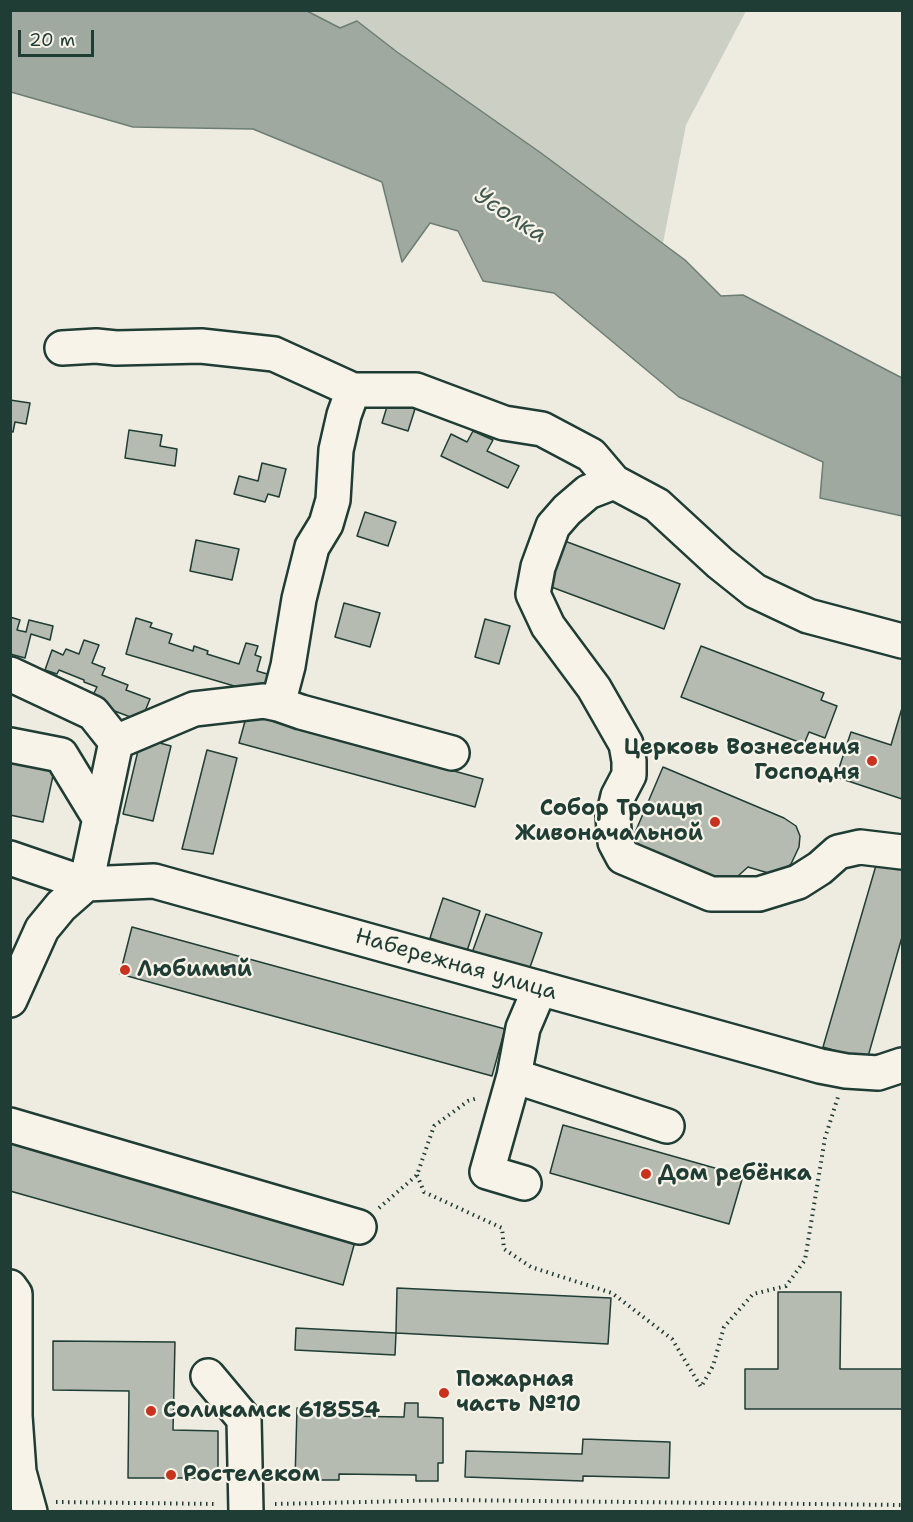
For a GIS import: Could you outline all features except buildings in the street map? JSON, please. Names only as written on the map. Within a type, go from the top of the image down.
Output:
[{"type":"street","points":[[62,348],[201,346],[274,354],[353,390],[416,390],[504,423],[542,429],[591,455],[614,482],[657,505],[720,563],[755,591],[808,616],[903,641]]},
{"type":"street","points":[[278,704],[312,547],[326,524],[333,500],[336,450],[344,415],[353,390]]},
{"type":"street","points":[[614,482],[588,492],[553,526],[538,567],[533,594],[548,626],[594,688],[626,744],[629,775],[618,796],[613,817],[615,842],[623,857],[711,894],[759,894],[798,882],[838,852],[860,847],[903,852]]},
{"type":"street","points":[[10,675],[93,713],[116,742]]},
{"type":"street","points":[[116,742],[194,709],[264,701],[452,753]]},
{"type":"street","points":[[10,1000],[42,929],[61,906],[86,884],[116,742]]},
{"type":"street","points":[[10,745],[62,755],[100,819]]},
{"type":"street","name":"Набережная улица","points":[[10,858],[86,884],[154,881],[820,1066],[846,1071],[878,1073],[903,1065]]},
{"type":"street","points":[[524,1183],[487,1172],[513,1083],[523,1028],[540,988]]},
{"type":"street","points":[[513,1083],[667,1126]]},
{"type":"street","points":[[10,1125],[359,1227]]},
{"type":"street","points":[[10,1287],[15,1294],[13,1416],[18,1472],[29,1507]]},
{"type":"street","points":[[208,1376],[244,1419],[246,1508]]},
{"type":"path","points":[[417,1175],[424,1192],[502,1228],[504,1249],[531,1267],[612,1293],[672,1339],[701,1387],[713,1366],[724,1327],[753,1293],[786,1286],[805,1260],[825,1137],[846,1071]]},
{"type":"path","points":[[359,1227],[417,1175],[434,1126],[468,1101],[513,1083]]},
{"type":"path","points":[[29,1507],[246,1508],[450,1500],[903,1505]]},
{"type":"shaded area","points":[[305,11],[746,11],[686,125],[663,243],[357,21],[340,28]]},
{"type":"water","name":"Усолка","points":[[305,10],[340,28],[357,21],[685,260],[721,296],[743,295],[902,378],[902,516],[820,498],[823,462],[679,397],[554,293],[483,281],[458,231],[430,223],[402,262],[382,182],[253,129],[133,127],[11,92],[11,11]]},
{"type":"place","name":"Церковь Вознесения Господня","points":[[872,761]]},
{"type":"place","name":"Собор Троицы Живоначальной","points":[[715,822]]},
{"type":"place","name":"Любимый","points":[[125,970]]},
{"type":"place","name":"Дом ребёнка","points":[[646,1174]]},
{"type":"place","name":"Пожарная часть №10","points":[[444,1393]]},
{"type":"place","name":"Соликамск 618554","points":[[151,1411]]},
{"type":"place","name":"Ростелеком","points":[[171,1475]]}]
